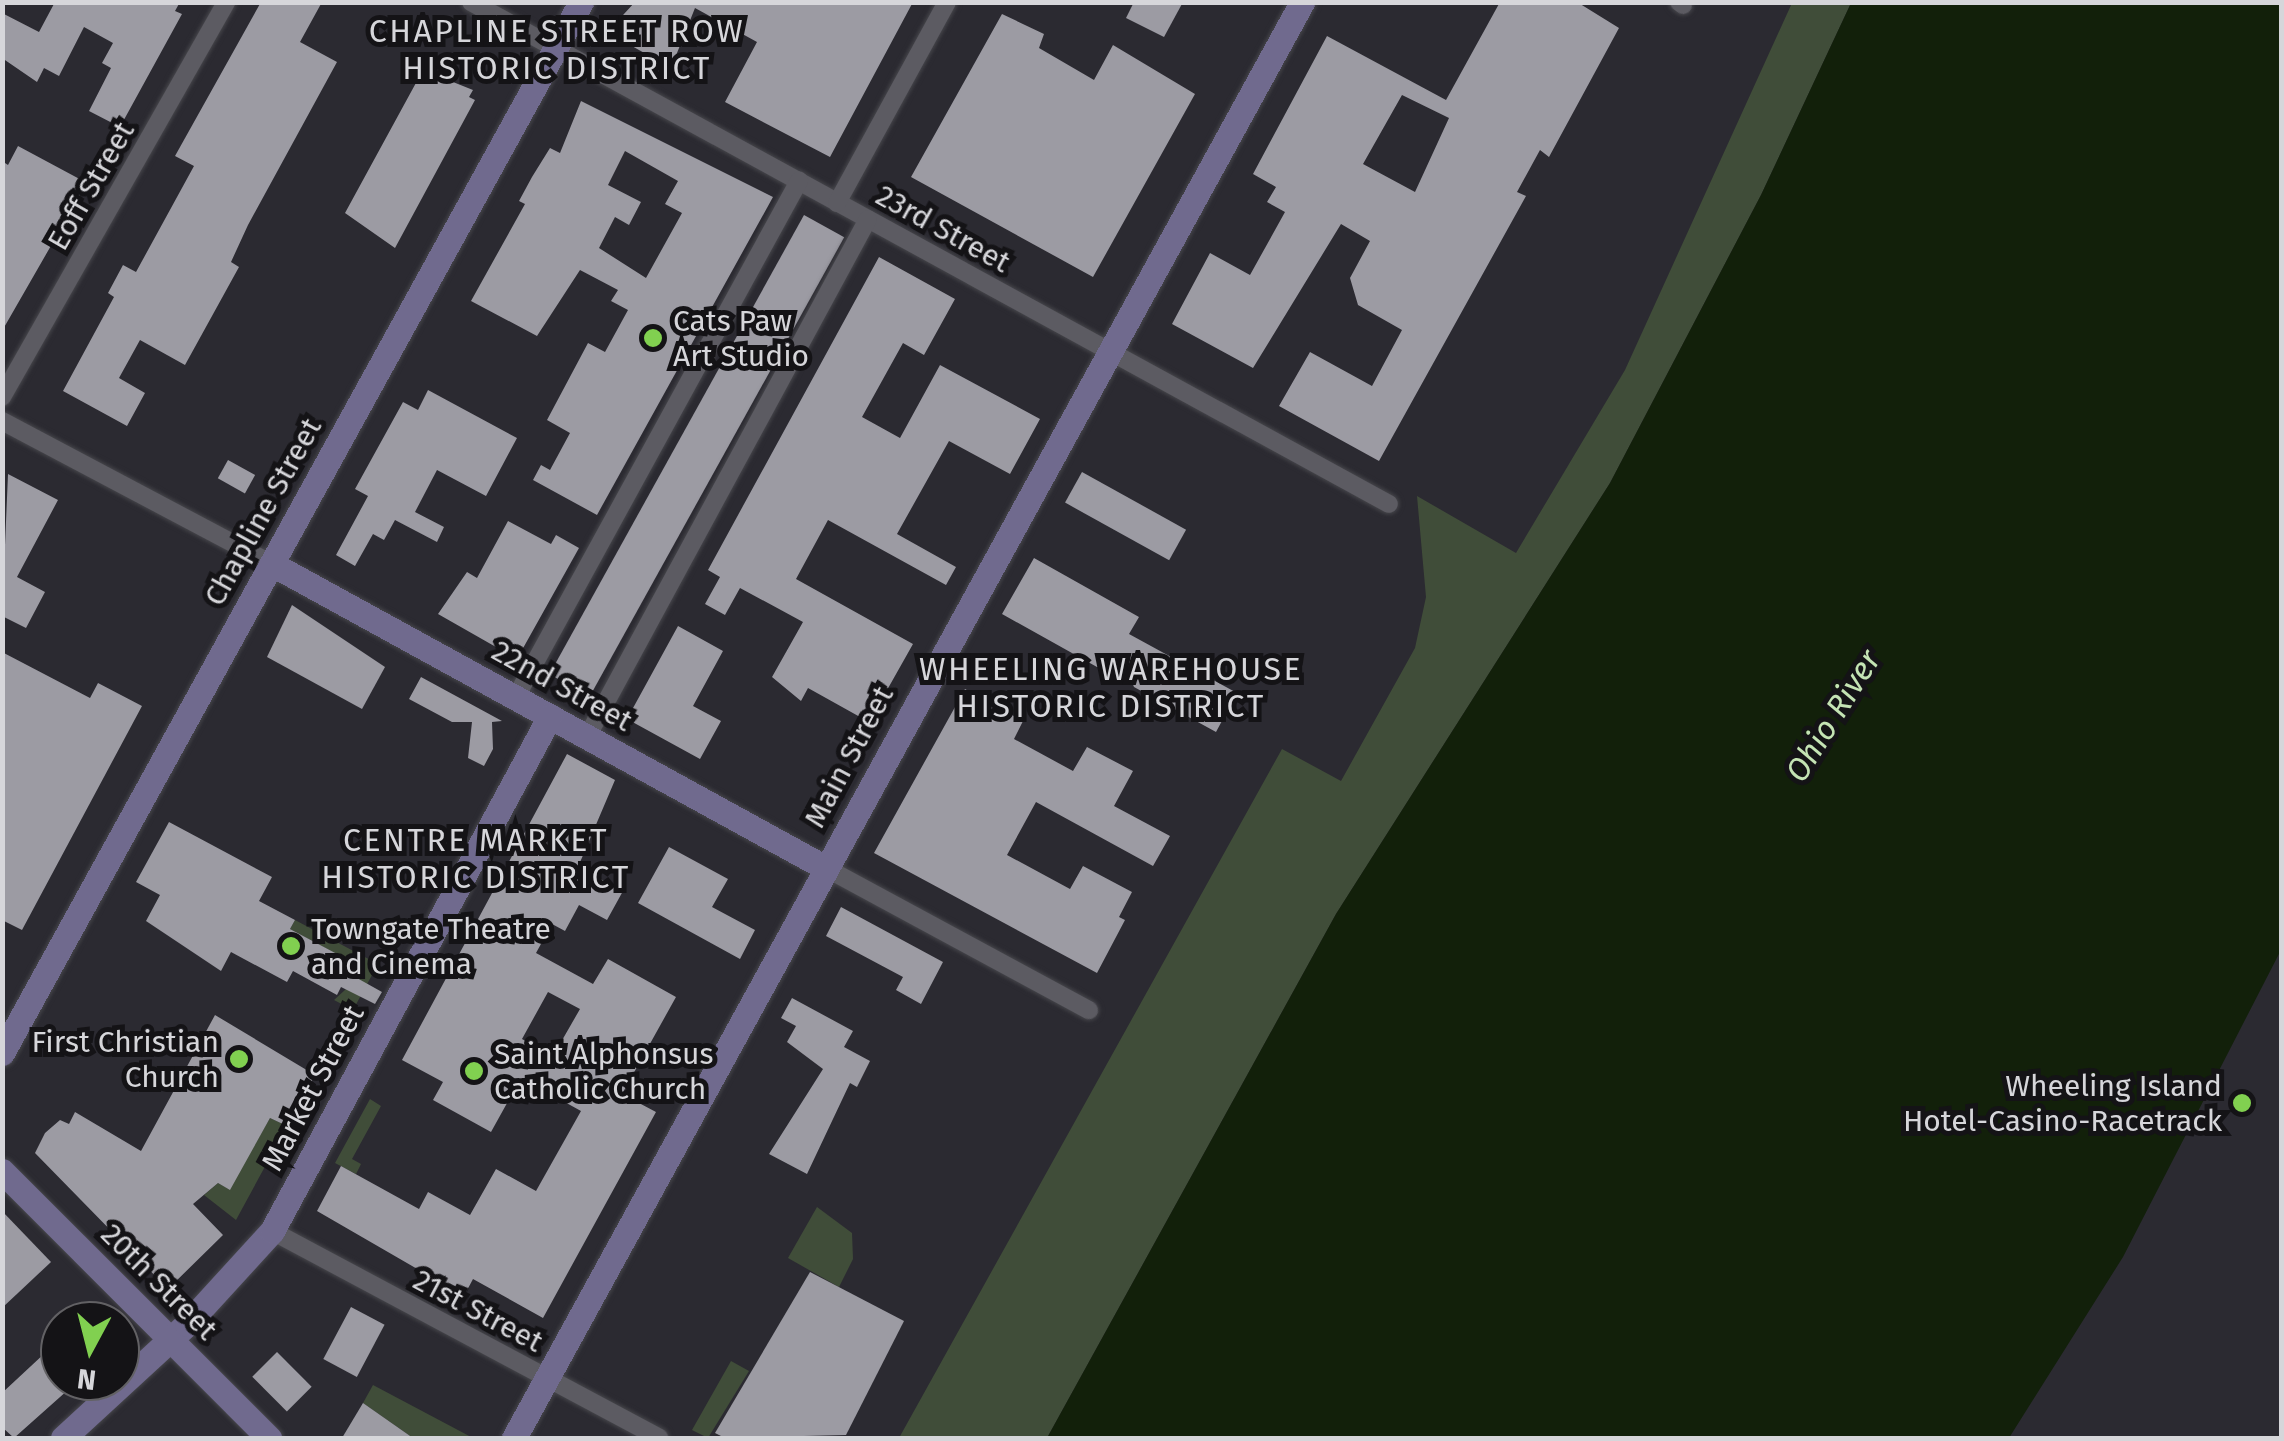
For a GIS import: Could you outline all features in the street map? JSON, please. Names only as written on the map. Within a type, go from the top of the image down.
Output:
[{"type":"street","name":"Eoff Street","points":[[2,397],[226,2]]},
{"type":"street","name":"23rd Street","points":[[471,2],[1389,504]]},
{"type":"street","name":"Chapline Street","points":[[2,1053],[582,2]]},
{"type":"street","points":[[837,202],[947,2]]},
{"type":"street","name":"Main Street","points":[[514,1438],[1302,2]]},
{"type":"street","points":[[516,698],[799,181]]},
{"type":"street","points":[[587,737],[868,219]]},
{"type":"street","name":"22nd Street","points":[[2,421],[1089,1010]]},
{"type":"street","name":"Market Street","points":[[63,1438],[170,1340],[272,1231],[550,716]]},
{"type":"street","name":"20th Street","points":[[2,1170],[269,1438]]},
{"type":"street","name":"21st Street","points":[[272,1231],[659,1438]]},
{"type":"shaded area","points":[[1792,3],[1851,3],[1761,195],[1610,483],[1336,914],[1047,1438],[899,1438],[1282,749],[1341,781],[1415,648],[1426,597],[1417,496],[1516,553],[1625,370]]},
{"type":"shaded area","points":[[295,920],[378,964],[353,1010],[334,1000],[357,979],[348,973],[353,963],[290,929]]},
{"type":"shaded area","points":[[370,1099],[381,1106],[352,1159],[361,1164],[356,1174],[335,1163]]},
{"type":"shaded area","points":[[270,1118],[287,1126],[236,1220],[204,1195],[218,1183],[229,1189]]},
{"type":"shaded area","points":[[817,1207],[852,1233],[853,1259],[839,1287],[788,1258]]},
{"type":"shaded area","points":[[731,1361],[749,1371],[708,1438],[692,1430]]},
{"type":"shaded area","points":[[373,1385],[473,1438],[413,1438],[363,1403]]},
{"type":"water","name":"Ohio River","points":[[1851,3],[2281,3],[2281,950],[2123,1257],[2009,1438],[1047,1438],[1336,914],[1610,483],[1761,195]]},
{"type":"building","points":[[55,2],[180,2],[175,11],[182,14],[120,127],[89,111],[111,68],[102,63],[113,43],[84,27],[59,76],[44,68],[37,82],[2,58],[2,13],[39,32]]},
{"type":"building","points":[[261,2],[322,2],[300,42],[337,62],[248,225],[231,262],[239,267],[185,365],[140,340],[119,378],[145,393],[127,426],[63,391],[114,297],[108,293],[123,265],[136,272],[194,166],[175,156]]},
{"type":"building","points":[[635,2],[913,2],[830,157],[725,102],[757,42],[695,8],[671,68],[623,41],[601,39]]},
{"type":"building","points":[[1134,2],[1183,2],[1164,37],[1126,18]]},
{"type":"building","points":[[1500,2],[1577,2],[1619,28],[1549,157],[1540,150],[1517,192],[1526,196],[1379,461],[1279,406],[1310,352],[1372,386],[1402,330],[1358,305],[1350,278],[1370,241],[1341,224],[1253,368],[1172,324],[1210,253],[1250,275],[1285,212],[1267,202],[1276,187],[1253,174],[1327,36],[1446,100]],"holes":[[[1402,95],[1449,118],[1415,192],[1363,164]]]},
{"type":"building","points":[[1002,14],[1044,34],[1039,48],[1094,80],[1113,45],[1195,94],[1093,277],[911,177]]},
{"type":"building","points":[[423,70],[473,90],[469,97],[475,100],[395,248],[345,213]]},
{"type":"building","points":[[581,101],[773,197],[597,515],[533,480],[541,465],[550,470],[570,433],[547,420],[588,343],[605,352],[628,310],[611,301],[618,290],[580,270],[537,336],[471,301],[525,204],[519,201],[532,177],[550,148],[560,153]],"holes":[[[625,151],[678,181],[665,204],[682,213],[646,278],[599,248],[615,217],[629,225],[641,202],[608,185]]]},
{"type":"building","points":[[18,146],[87,183],[2,331],[2,161],[8,165]]},
{"type":"building","points":[[804,215],[844,237],[590,696],[549,674]]},
{"type":"building","points":[[879,257],[955,299],[924,355],[903,343],[862,417],[900,438],[940,365],[1040,419],[1010,474],[949,441],[897,534],[956,567],[946,585],[828,520],[796,579],[913,644],[869,722],[808,688],[801,701],[772,677],[803,622],[740,588],[725,615],[705,604],[720,577],[708,570]]},
{"type":"building","points":[[428,390],[517,438],[486,496],[437,470],[415,512],[444,527],[437,542],[395,520],[384,540],[373,534],[355,566],[336,555],[368,496],[355,489],[403,402],[418,410]]},
{"type":"building","points":[[228,460],[255,475],[245,493],[218,478]]},
{"type":"building","points":[[1082,472],[1186,530],[1169,560],[1065,503]]},
{"type":"building","points":[[8,474],[58,500],[17,577],[45,592],[26,628],[2,616]]},
{"type":"building","points":[[508,521],[551,544],[556,535],[579,548],[517,659],[438,614],[467,572],[477,578]]},
{"type":"building","points":[[1034,558],[1139,617],[1129,634],[1237,693],[1216,732],[1134,687],[1124,663],[1097,667],[1002,614]]},
{"type":"building","points":[[292,605],[385,667],[362,709],[267,657]]},
{"type":"building","points":[[678,626],[723,651],[693,706],[721,721],[700,759],[627,719]]},
{"type":"building","points":[[2,652],[90,698],[98,683],[142,706],[22,930],[2,920]]},
{"type":"building","points":[[421,677],[502,721],[492,722],[493,749],[484,766],[468,758],[472,722],[452,722],[409,699]]},
{"type":"building","points":[[965,689],[1023,721],[1014,739],[1073,771],[1087,747],[1133,771],[1114,806],[1170,836],[1153,866],[1036,802],[1007,855],[1070,889],[1083,866],[1132,892],[1119,917],[1125,920],[1097,973],[874,853]]},
{"type":"building","points":[[567,754],[615,780],[578,867],[623,891],[607,920],[579,905],[565,931],[552,924],[536,953],[593,984],[608,959],[676,997],[622,1094],[656,1112],[543,1318],[473,1279],[464,1296],[317,1211],[341,1166],[419,1209],[428,1192],[470,1215],[496,1169],[536,1191],[581,1111],[521,1078],[491,1132],[433,1100],[443,1082],[402,1060]],"holes":[[[548,992],[580,1009],[553,1056],[522,1039]]]},
{"type":"building","points":[[169,822],[272,877],[259,901],[295,920],[290,929],[354,963],[348,973],[382,992],[375,1004],[341,987],[337,995],[293,971],[287,982],[231,952],[221,971],[146,921],[160,895],[136,882]]},
{"type":"building","points":[[669,847],[728,879],[712,907],[755,930],[740,959],[638,903]]},
{"type":"building","points":[[841,907],[943,962],[921,1004],[896,990],[903,977],[826,936]]},
{"type":"building","points":[[792,998],[853,1031],[844,1047],[870,1061],[857,1087],[850,1083],[807,1174],[769,1154],[823,1069],[787,1042],[796,1026],[781,1018]]},
{"type":"building","points":[[215,1015],[315,1075],[287,1126],[270,1118],[230,1190],[218,1183],[193,1204],[223,1235],[168,1289],[35,1153],[45,1133],[60,1120],[69,1124],[75,1112],[141,1151]]},
{"type":"building","points":[[2,1211],[51,1262],[2,1308]]},
{"type":"building","points":[[810,1272],[904,1321],[846,1435],[725,1438],[715,1433]]},
{"type":"building","points":[[351,1307],[385,1325],[357,1377],[323,1359]]},
{"type":"building","points":[[277,1352],[312,1387],[287,1411],[252,1377]]},
{"type":"building","points":[[40,1358],[40,1401],[56,1401],[14,1438],[2,1427],[2,1393]]},
{"type":"building","points":[[363,1403],[413,1438],[342,1438]]},
{"type":"place","name":"Cats Paw Art Studio","points":[[653,338]]},
{"type":"place","name":"Towngate Theatre and Cinema","points":[[291,946]]},
{"type":"place","name":"First Christian Church","points":[[239,1059]]},
{"type":"place","name":"Saint Alphonsus Catholic Church","points":[[474,1071]]},
{"type":"place","name":"Wheeling Island Hotel-Casino-Racetrack","points":[[2242,1103]]},
{"type":"district","name":"CHAPLINE STREET ROW HISTORIC DISTRICT","points":[[557,50]]},
{"type":"district","name":"WHEELING WAREHOUSE HISTORIC DISTRICT","points":[[1111,688]]},
{"type":"district","name":"CENTRE MARKET HISTORIC DISTRICT","points":[[476,860]]}]
